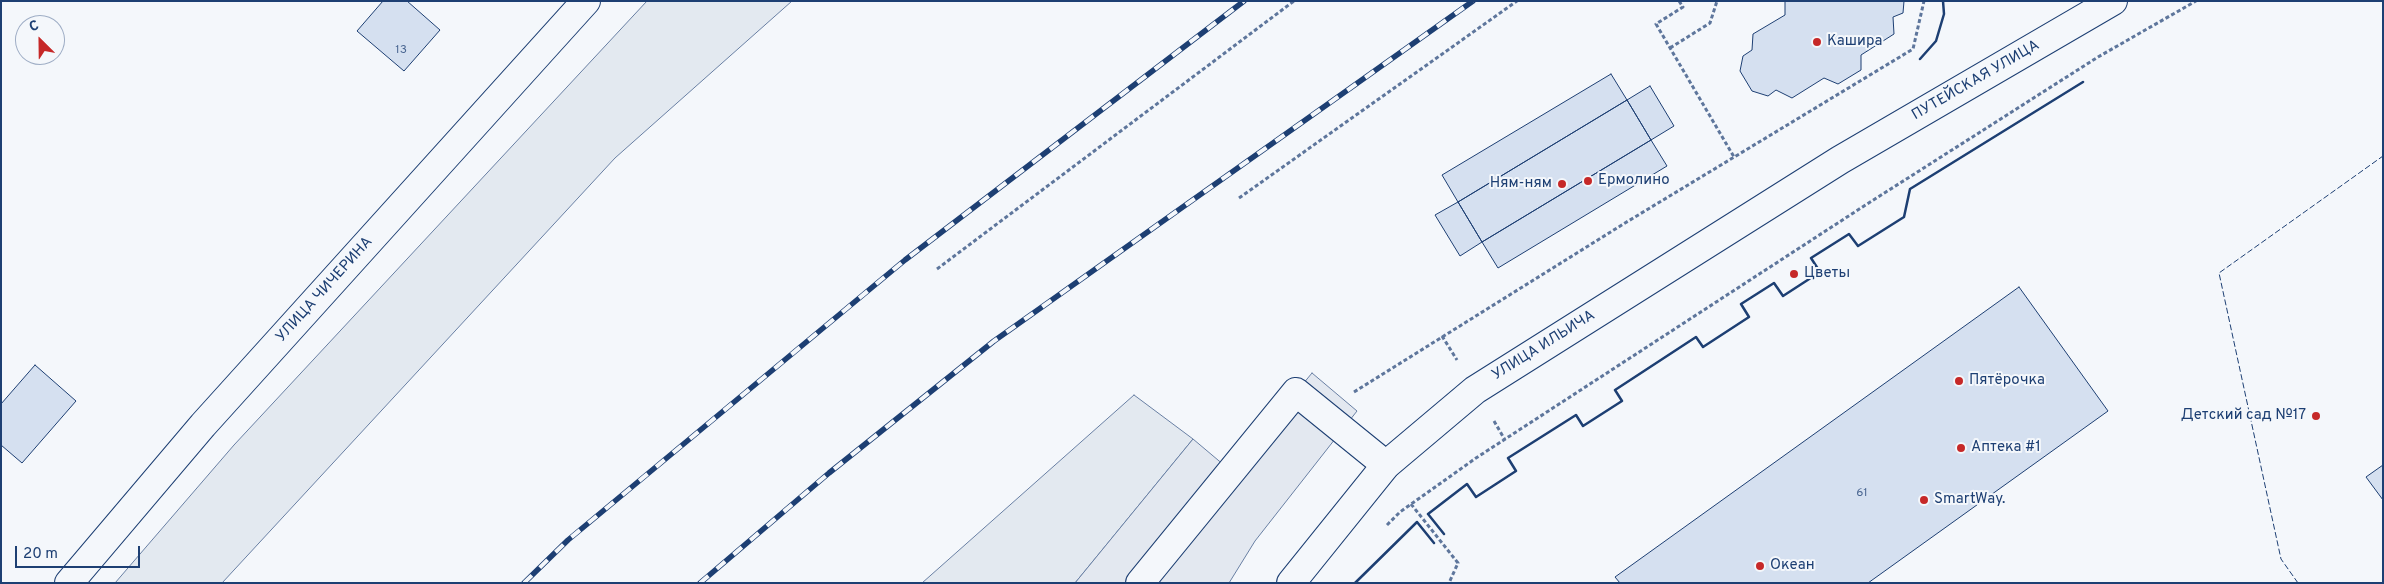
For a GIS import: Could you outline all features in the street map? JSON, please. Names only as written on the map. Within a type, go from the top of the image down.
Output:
[{"type":"main road","name":"УЛИЦА ЧИЧЕРИНА","points":[[69,583],[204,425],[586,1]]},
{"type":"main road","name":"ПУТЕЙСКАЯ УЛИЦА","points":[[1840,160],[2113,1]]},
{"type":"main road","name":"УЛИЦА ИЛЬИЧА","points":[[1291,583],[1386,465],[1475,390],[1840,160]]},
{"type":"main road","points":[[1140,583],[1296,392],[1386,465]]},
{"type":"path","points":[[937,269],[1294,1]]},
{"type":"path","points":[[1239,198],[1516,1]]},
{"type":"path","points":[[1679,1],[1683,7],[1656,24],[1734,156]]},
{"type":"path","points":[[1670,48],[1710,23],[1717,1]]},
{"type":"path","points":[[1321,412],[1734,156],[1913,49],[1924,1]]},
{"type":"path","points":[[1386,526],[1411,504],[1476,458],[1872,201],[2098,57],[2196,1]]},
{"type":"path","points":[[1411,504],[1458,562],[1449,583]]},
{"type":"shaded area","points":[[647,1],[792,1],[615,158],[222,583],[115,583],[234,445]]},
{"type":"shaded area","points":[[1312,373],[1357,411],[1255,541],[1229,583],[1075,583],[1193,439],[1231,471]]},
{"type":"shaded area","points":[[1134,395],[1193,439],[1075,583],[922,583]]},
{"type":"building","points":[[383,1],[407,1],[440,30],[404,71],[357,31]]},
{"type":"building","name":"Кашира","points":[[1785,1],[1904,1],[1903,13],[1893,17],[1894,34],[1861,55],[1861,70],[1838,84],[1824,78],[1792,98],[1776,90],[1768,96],[1752,91],[1740,71],[1743,56],[1752,50],[1753,34],[1785,15]]},
{"type":"building","points":[[1611,74],[1627,100],[1458,202],[1442,175]]},
{"type":"building","points":[[1650,86],[1674,126],[1651,140],[1627,100]]},
{"type":"building","points":[[1627,100],[1651,140],[1482,242],[1458,202]]},
{"type":"building","points":[[1651,140],[1667,166],[1498,268],[1482,242]]},
{"type":"building","points":[[1458,202],[1482,242],[1460,256],[1435,215]]},
{"type":"building","points":[[2019,287],[2108,411],[1868,583],[1620,583],[1615,577]]},
{"type":"building","points":[[35,365],[76,401],[22,463],[1,445],[1,404]]},
{"type":"building","points":[[2383,465],[2383,500],[2366,477]]},
{"type":"railway","points":[[524,583],[568,540],[905,260],[1244,1]]},
{"type":"railway","points":[[700,583],[829,473],[994,341],[1473,1]]},
{"type":"fence","points":[[2298,583],[2281,559],[2219,273],[2383,156]]},
{"type":"wall","points":[[1920,59],[1936,41],[1944,14],[1943,1]]},
{"type":"wall","points":[[1444,534],[1428,514],[1467,484],[1476,497],[1516,471],[1508,458],[1576,415],[1583,426],[1622,401],[1615,390],[1696,337],[1703,347],[1749,317],[1741,304],[1774,283],[1783,296],[1820,272],[1811,258],[1849,234],[1858,246],[1904,217],[1910,189],[2083,82]]},
{"type":"wall","points":[[1355,583],[1417,522],[1434,543]]},
{"type":"place","name":"Кашира","points":[[1817,42]]},
{"type":"place","name":"Ермолино","points":[[1588,181]]},
{"type":"place","name":"Ням-ням","points":[[1562,184]]},
{"type":"place","name":"Цветы","points":[[1794,274]]},
{"type":"place","name":"Пятёрочка","points":[[1959,381]]},
{"type":"place","name":"Детский сад №17","points":[[2316,416]]},
{"type":"place","name":"Аптека #1","points":[[1961,448]]},
{"type":"place","name":"SmartWay.","points":[[1924,500]]},
{"type":"place","name":"Океан","points":[[1760,566]]}]
